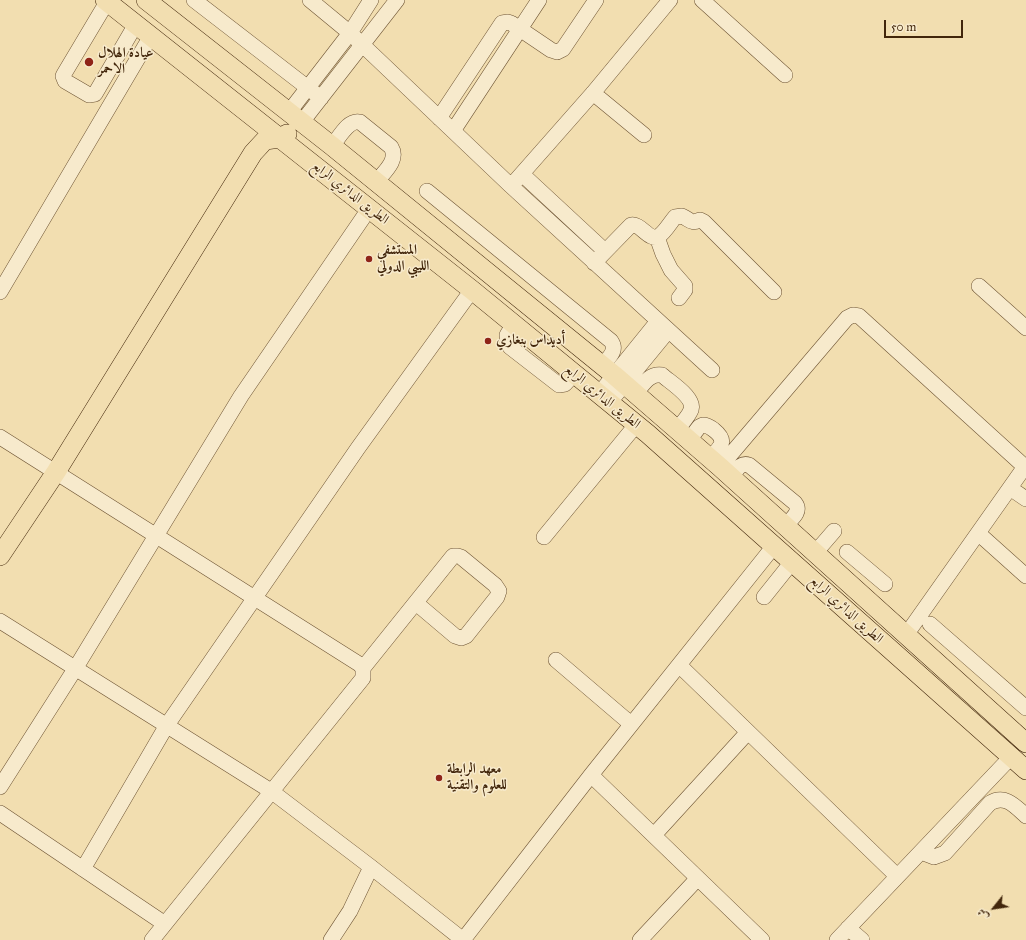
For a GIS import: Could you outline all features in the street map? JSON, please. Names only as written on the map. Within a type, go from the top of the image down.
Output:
[{"type":"main road","name":"الطريق الدائري الرابع","points":[[146,0],[332,146],[619,380],[683,435],[1025,740]]},
{"type":"main road","name":"الطريق الدائري الرابع","points":[[106,1],[472,290],[604,398],[774,546],[1026,770]]},
{"type":"main road","points":[[0,556],[56,472],[253,153],[265,140],[280,138],[295,117]]},
{"type":"main road","points":[[958,709],[971,693]]},
{"type":"street","points":[[194,0],[321,98]]},
{"type":"street","points":[[310,0],[350,33],[594,263],[712,370]]},
{"type":"street","points":[[295,117],[308,88],[350,33],[371,0]]},
{"type":"street","points":[[295,117],[321,98],[397,0]]},
{"type":"street","points":[[453,131],[539,0]]},
{"type":"street","points":[[439,118],[500,25],[508,22],[551,50],[560,51],[563,49],[596,0]]},
{"type":"street","points":[[512,186],[593,93],[670,0]]},
{"type":"street","points":[[702,0],[785,75]]},
{"type":"street","points":[[106,1],[64,74],[63,76],[65,81],[89,95],[95,94],[136,24]]},
{"type":"street","points":[[0,292],[4,275],[151,36]]},
{"type":"street","points":[[593,93],[644,135]]},
{"type":"street","points":[[332,146],[354,121],[360,122],[391,147],[394,153],[393,160],[376,182]]},
{"type":"street","points":[[522,174],[605,251]]},
{"type":"street","points":[[427,192],[611,341],[614,345],[613,352],[619,380]]},
{"type":"street","points":[[0,787],[76,670],[241,396],[369,209]]},
{"type":"street","points":[[658,237],[677,216],[682,216],[691,222],[702,220],[774,292]]},
{"type":"street","points":[[594,263],[631,225],[637,225],[653,237],[658,237]]},
{"type":"street","points":[[658,237],[663,254],[671,270],[685,286],[685,290],[679,298]]},
{"type":"street","points":[[979,286],[1026,328]]},
{"type":"street","points":[[83,869],[167,725],[358,448],[472,290]]},
{"type":"street","points":[[720,468],[848,318],[853,315],[859,316],[1025,466],[906,634]]},
{"type":"street","points":[[604,398],[663,326]]},
{"type":"street","points":[[619,380],[658,374],[662,375],[689,398],[692,409],[683,435]]},
{"type":"street","points":[[544,537],[636,425]]},
{"type":"street","points":[[0,437],[254,597],[363,668]]},
{"type":"street","points":[[1010,488],[1026,499]]},
{"type":"street","points":[[815,553],[834,531]]},
{"type":"street","points":[[978,533],[1026,576]]},
{"type":"street","points":[[0,621],[271,791],[371,867],[463,940],[631,724],[774,546]]},
{"type":"street","points":[[847,552],[885,584]]},
{"type":"street","points":[[152,940],[363,678],[363,668],[451,558],[456,556],[461,557],[495,585],[499,591],[497,597],[466,636],[461,638],[455,636],[416,603]]},
{"type":"street","points":[[764,597],[792,562]]},
{"type":"street","points":[[850,585],[864,567]]},
{"type":"street","points":[[930,624],[1026,708]]},
{"type":"street","points":[[935,661],[951,643]]},
{"type":"street","points":[[556,660],[631,724]]},
{"type":"street","points":[[679,665],[897,876]]},
{"type":"street","points":[[654,835],[748,732]]},
{"type":"street","points":[[837,940],[1011,757]]},
{"type":"street","points":[[591,775],[762,940]]},
{"type":"street","points":[[921,852],[934,857],[945,853],[990,803],[994,801],[1008,801],[1026,816]]},
{"type":"street","points":[[0,813],[165,924]]},
{"type":"street","points":[[331,940],[350,911],[371,867]]},
{"type":"street","points":[[640,940],[698,878]]},
{"type":"street","points":[[848,928],[862,940]]},
{"type":"place","name":"عيادة الهلال الاحمر","points":[[89,62]]},
{"type":"place","name":"المستشفي الليبي الدولي","points":[[369,259]]},
{"type":"place","name":"أديداس بنغازي","points":[[488,341]]},
{"type":"place","name":"معهد الرابطة للعلوم والتقنية","points":[[439,778]]}]
